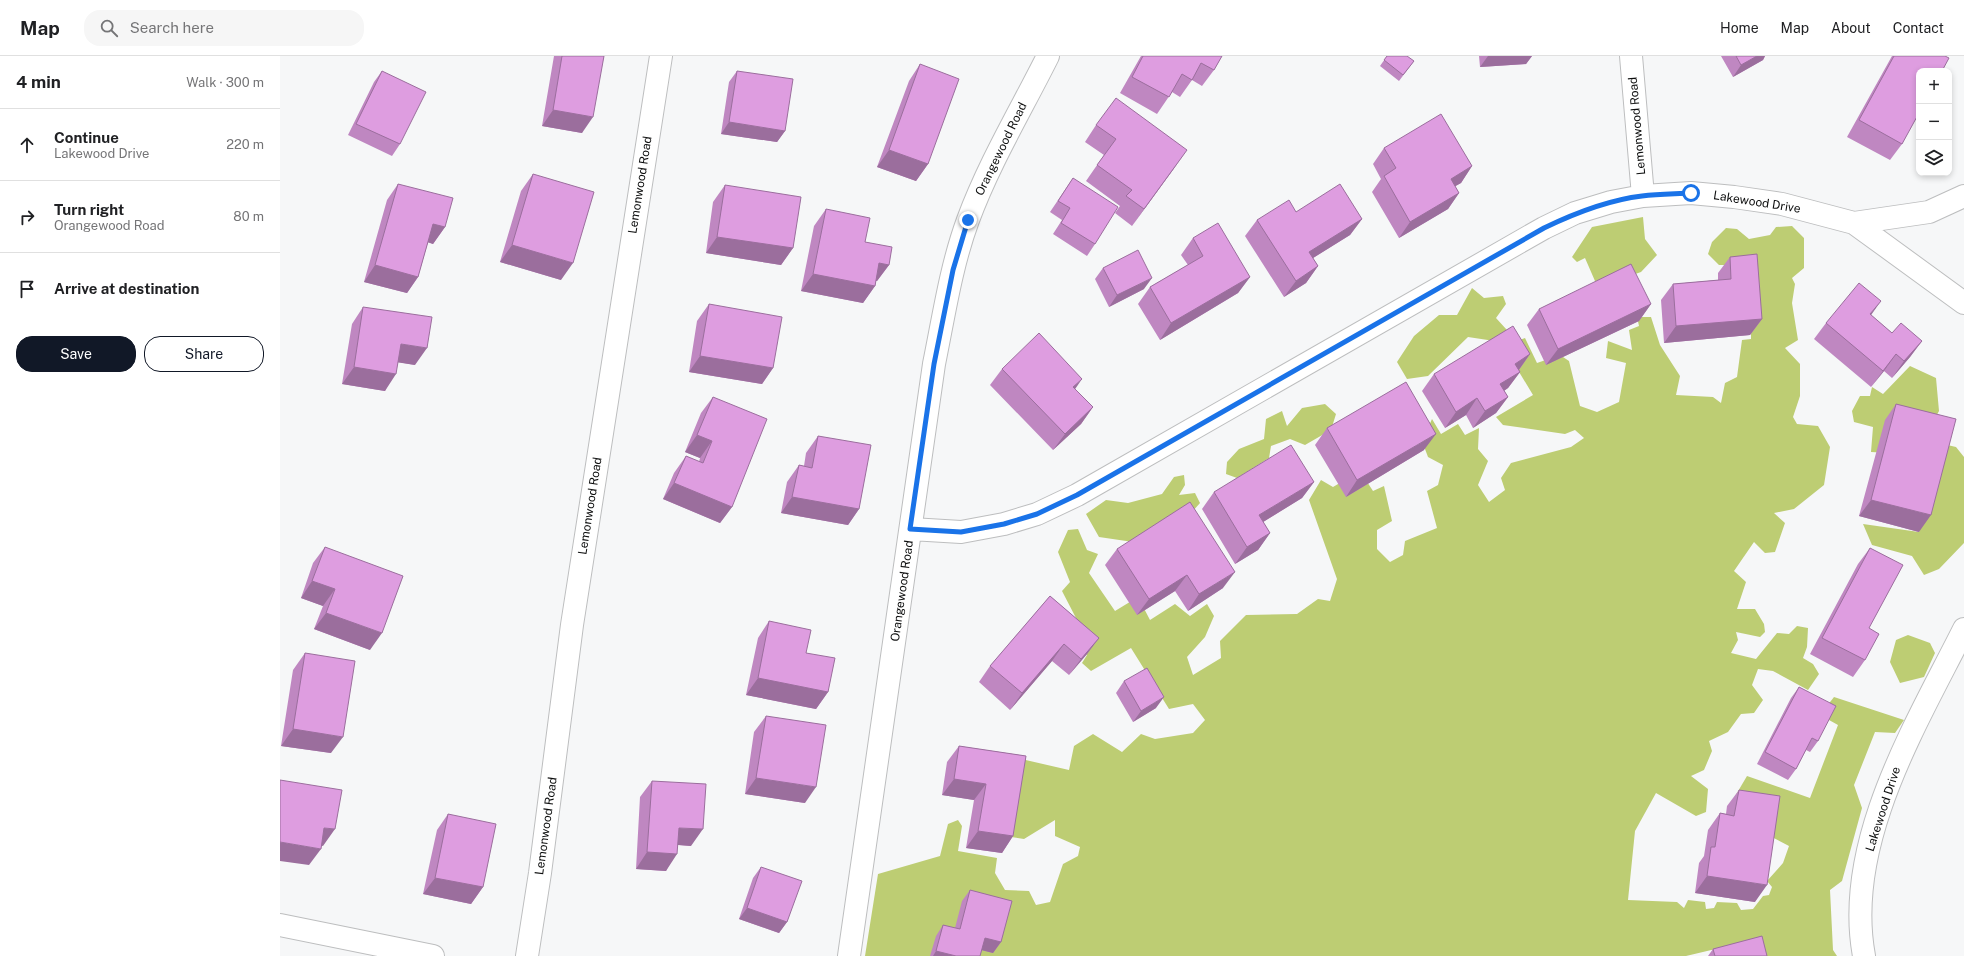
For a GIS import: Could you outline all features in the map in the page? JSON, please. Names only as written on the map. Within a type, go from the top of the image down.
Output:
[{"type":"street","name":"Lemonwood Road","points":[[527,956],[540,873],[572,625],[660,56]]},
{"type":"street","name":"Orangewood Road","points":[[849,956],[934,364],[953,270],[968,220],[989,172],[1048,56]]},
{"type":"street","name":"Lemonwood Road","points":[[1631,56],[1643,196]]},
{"type":"street","name":"Lakewood Drive","points":[[910,529],[961,532],[1004,524],[1037,514],[1084,491],[1544,228],[1575,213],[1611,202],[1643,196],[1691,193],[1734,196],[1782,204],[1854,223],[1964,303]]},
{"type":"street","points":[[1854,223],[1929,212],[1964,196]]},
{"type":"street","name":"Lakewood Drive","points":[[1864,956],[1861,912],[1864,872],[1875,824],[1891,776],[1964,629]]},
{"type":"street","points":[[280,926],[433,956]]},
{"type":"green space","points":[[1643,217],[1645,239],[1657,255],[1641,272],[1621,279],[1595,281],[1585,258],[1577,262],[1572,257],[1592,227]]},
{"type":"green space","points":[[1792,226],[1804,238],[1804,268],[1792,278],[1795,284],[1792,303],[1798,340],[1785,348],[1800,364],[1800,396],[1793,417],[1797,424],[1818,426],[1830,447],[1824,485],[1794,509],[1774,513],[1785,523],[1775,552],[1765,553],[1754,542],[1734,571],[1746,582],[1737,609],[1755,609],[1764,624],[1765,632],[1760,637],[1736,632],[1738,640],[1731,653],[1756,659],[1777,633],[1789,634],[1797,626],[1808,628],[1807,647],[1803,658],[1813,664],[1819,674],[1808,690],[1773,671],[1758,669],[1752,685],[1763,700],[1754,713],[1741,714],[1728,732],[1709,741],[1712,751],[1704,770],[1691,776],[1708,789],[1706,812],[1696,816],[1656,793],[1635,831],[1628,900],[1677,902],[1684,908],[1688,900],[1705,902],[1706,909],[1714,908],[1717,902],[1737,903],[1741,910],[1753,909],[1763,896],[1769,895],[1772,887],[1767,881],[1783,863],[1789,846],[1770,836],[1734,798],[1747,776],[1810,798],[1838,725],[1820,715],[1834,697],[1904,720],[1895,733],[1875,732],[1854,785],[1862,808],[1842,881],[1830,890],[1833,950],[1837,956],[1750,956],[1745,942],[1686,956],[865,956],[878,874],[940,856],[948,824],[958,820],[962,826],[958,851],[997,858],[995,873],[1005,890],[1029,891],[1036,905],[1050,902],[1063,864],[1078,856],[1080,847],[1055,836],[1055,820],[1024,839],[1004,836],[1017,758],[1069,770],[1074,746],[1093,734],[1122,752],[1141,734],[1155,739],[1193,733],[1205,720],[1193,704],[1169,709],[1131,648],[1091,671],[1082,663],[1087,655],[1067,634],[1076,618],[1062,591],[1070,582],[1058,552],[1068,530],[1078,529],[1087,550],[1098,554],[1089,573],[1115,611],[1138,597],[1150,620],[1175,604],[1190,616],[1207,604],[1214,616],[1205,637],[1187,657],[1193,675],[1221,658],[1220,641],[1246,615],[1297,614],[1318,599],[1330,601],[1337,579],[1309,500],[1321,480],[1333,487],[1360,471],[1373,491],[1384,486],[1392,521],[1377,530],[1377,549],[1390,562],[1403,555],[1405,541],[1437,528],[1427,491],[1438,485],[1443,465],[1428,457],[1422,441],[1432,419],[1441,434],[1458,424],[1465,435],[1479,428],[1478,449],[1488,461],[1478,485],[1489,502],[1505,490],[1501,478],[1511,463],[1571,447],[1584,438],[1575,430],[1565,434],[1503,425],[1496,417],[1533,395],[1501,342],[1468,337],[1428,376],[1407,379],[1397,362],[1414,336],[1439,315],[1457,315],[1472,288],[1484,298],[1503,296],[1506,304],[1496,318],[1517,341],[1525,338],[1537,363],[1560,355],[1569,361],[1580,406],[1597,412],[1619,402],[1626,363],[1606,358],[1608,341],[1632,350],[1629,330],[1639,326],[1637,317],[1651,317],[1660,345],[1680,376],[1676,395],[1713,397],[1721,403],[1725,383],[1737,377],[1742,340],[1751,339],[1751,265],[1719,265],[1708,254],[1712,242],[1726,228],[1737,229],[1749,239],[1770,235],[1776,227]]},
{"type":"green space","points":[[1910,366],[1936,378],[1939,411],[1928,431],[1890,453],[1871,452],[1873,427],[1854,422],[1852,411],[1860,396],[1870,396],[1872,387],[1883,394]]},
{"type":"green space","points":[[1325,404],[1336,414],[1331,430],[1305,445],[1290,439],[1271,446],[1269,458],[1237,478],[1226,474],[1227,462],[1239,449],[1264,439],[1266,419],[1282,411],[1287,426],[1302,408]]},
{"type":"green space","points":[[1943,444],[1956,447],[1964,457],[1964,543],[1939,569],[1924,575],[1912,556],[1872,545],[1863,524],[1919,532]]},
{"type":"green space","points":[[1184,475],[1185,485],[1179,495],[1195,493],[1200,503],[1184,521],[1133,542],[1099,537],[1086,514],[1106,500],[1128,503],[1162,494],[1174,477]]},
{"type":"green space","points":[[1908,635],[1930,643],[1935,653],[1924,677],[1900,683],[1890,662],[1896,640]]},
{"type":"building","points":[[562,56],[604,56],[593,117],[553,110]]},
{"type":"building","points":[[1143,56],[1222,56],[1214,70],[1201,63],[1192,80],[1182,74],[1169,97],[1132,77]]},
{"type":"building","points":[[1387,56],[1407,56],[1414,61],[1403,75],[1384,60]]},
{"type":"building","points":[[1736,56],[1757,56],[1741,65]]},
{"type":"building","points":[[1894,56],[1945,56],[1949,58],[1944,68],[1916,68],[1916,118],[1902,144],[1859,120]]},
{"type":"building","points":[[920,64],[959,79],[928,164],[889,150]]},
{"type":"building","points":[[382,71],[426,92],[400,144],[356,124]]},
{"type":"building","points":[[737,71],[793,79],[785,131],[729,122]]},
{"type":"building","points":[[1116,98],[1187,150],[1144,209],[1126,196],[1132,190],[1097,165],[1116,139],[1096,125]]},
{"type":"building","points":[[1441,114],[1472,166],[1451,179],[1459,193],[1410,222],[1384,176],[1396,168],[1384,148]]},
{"type":"building","points":[[533,174],[594,192],[573,263],[512,245]]},
{"type":"building","points":[[1073,178],[1118,207],[1095,244],[1061,223],[1070,208],[1058,201]]},
{"type":"building","points":[[398,184],[453,198],[445,227],[433,224],[418,277],[375,265]]},
{"type":"building","points":[[1340,184],[1362,219],[1309,252],[1318,266],[1296,281],[1257,220],[1289,200],[1296,212]]},
{"type":"building","points":[[725,185],[801,197],[793,248],[717,237]]},
{"type":"building","points":[[826,209],[870,218],[865,242],[892,247],[889,265],[879,263],[875,286],[813,274]]},
{"type":"building","points":[[1218,223],[1250,277],[1171,323],[1150,287],[1203,256],[1193,238]]},
{"type":"building","points":[[1138,250],[1152,278],[1117,295],[1103,268]]},
{"type":"building","points":[[1757,254],[1762,319],[1676,326],[1673,284],[1731,279],[1730,257]]},
{"type":"building","points":[[1631,264],[1651,304],[1558,349],[1539,309]]},
{"type":"building","points":[[1859,283],[1881,301],[1870,314],[1892,333],[1901,323],[1922,341],[1904,361],[1896,354],[1883,371],[1826,323]]},
{"type":"building","points":[[709,304],[782,317],[773,368],[700,356]]},
{"type":"building","points":[[363,307],[432,317],[427,348],[401,344],[396,374],[354,367]]},
{"type":"building","points":[[1513,326],[1530,354],[1515,364],[1520,372],[1500,384],[1508,397],[1485,411],[1477,398],[1456,412],[1434,374]]},
{"type":"building","points":[[1039,333],[1082,379],[1073,387],[1093,407],[1065,434],[1002,369]]},
{"type":"building","points":[[1406,382],[1436,434],[1357,480],[1327,428]]},
{"type":"building","points":[[713,397],[767,419],[732,507],[674,483],[686,456],[703,463],[712,441],[697,435]]},
{"type":"building","points":[[1896,404],[1956,419],[1931,515],[1871,500]]},
{"type":"building","points":[[818,436],[871,445],[859,509],[792,497],[799,465],[812,468]]},
{"type":"building","points":[[1291,445],[1314,482],[1259,515],[1270,533],[1247,547],[1214,492]]},
{"type":"building","points":[[1190,502],[1235,572],[1199,594],[1187,575],[1149,599],[1117,549]]},
{"type":"building","points":[[325,547],[403,576],[382,633],[326,613],[335,589],[312,581]]},
{"type":"building","points":[[1870,548],[1903,565],[1869,628],[1879,634],[1865,660],[1822,638]]},
{"type":"building","points":[[1050,596],[1099,638],[1081,659],[1064,644],[1022,693],[990,666]]},
{"type":"building","points":[[769,621],[811,630],[806,653],[835,658],[828,692],[758,678]]},
{"type":"building","points":[[305,653],[355,661],[343,737],[293,729]]},
{"type":"building","points":[[1147,668],[1164,697],[1141,711],[1124,681]]},
{"type":"building","points":[[1799,687],[1836,706],[1818,741],[1812,738],[1796,769],[1765,752]]},
{"type":"building","points":[[766,716],[826,725],[816,787],[756,778]]},
{"type":"building","points":[[959,746],[1026,756],[1013,836],[978,831],[986,784],[954,779]]},
{"type":"building","points":[[280,780],[342,790],[335,829],[324,828],[321,849],[280,842]]},
{"type":"building","points":[[652,781],[706,784],[703,829],[679,828],[677,854],[647,852]]},
{"type":"building","points":[[1739,790],[1780,796],[1767,885],[1707,876],[1711,847],[1715,847],[1720,813],[1734,816]]},
{"type":"building","points":[[448,814],[496,824],[483,887],[435,878]]},
{"type":"building","points":[[761,867],[802,881],[787,922],[747,908]]},
{"type":"building","points":[[970,890],[1012,901],[1001,942],[985,938],[980,956],[956,956],[936,951],[943,925],[960,929]]},
{"type":"building","points":[[1762,936],[1767,956],[1715,956],[1713,949]]},
{"type":"route","points":[[968,220],[953,270],[934,364],[910,529],[961,532],[1004,524],[1037,514],[1077,495],[1544,228],[1575,213],[1611,202],[1643,196],[1691,193]]}]
